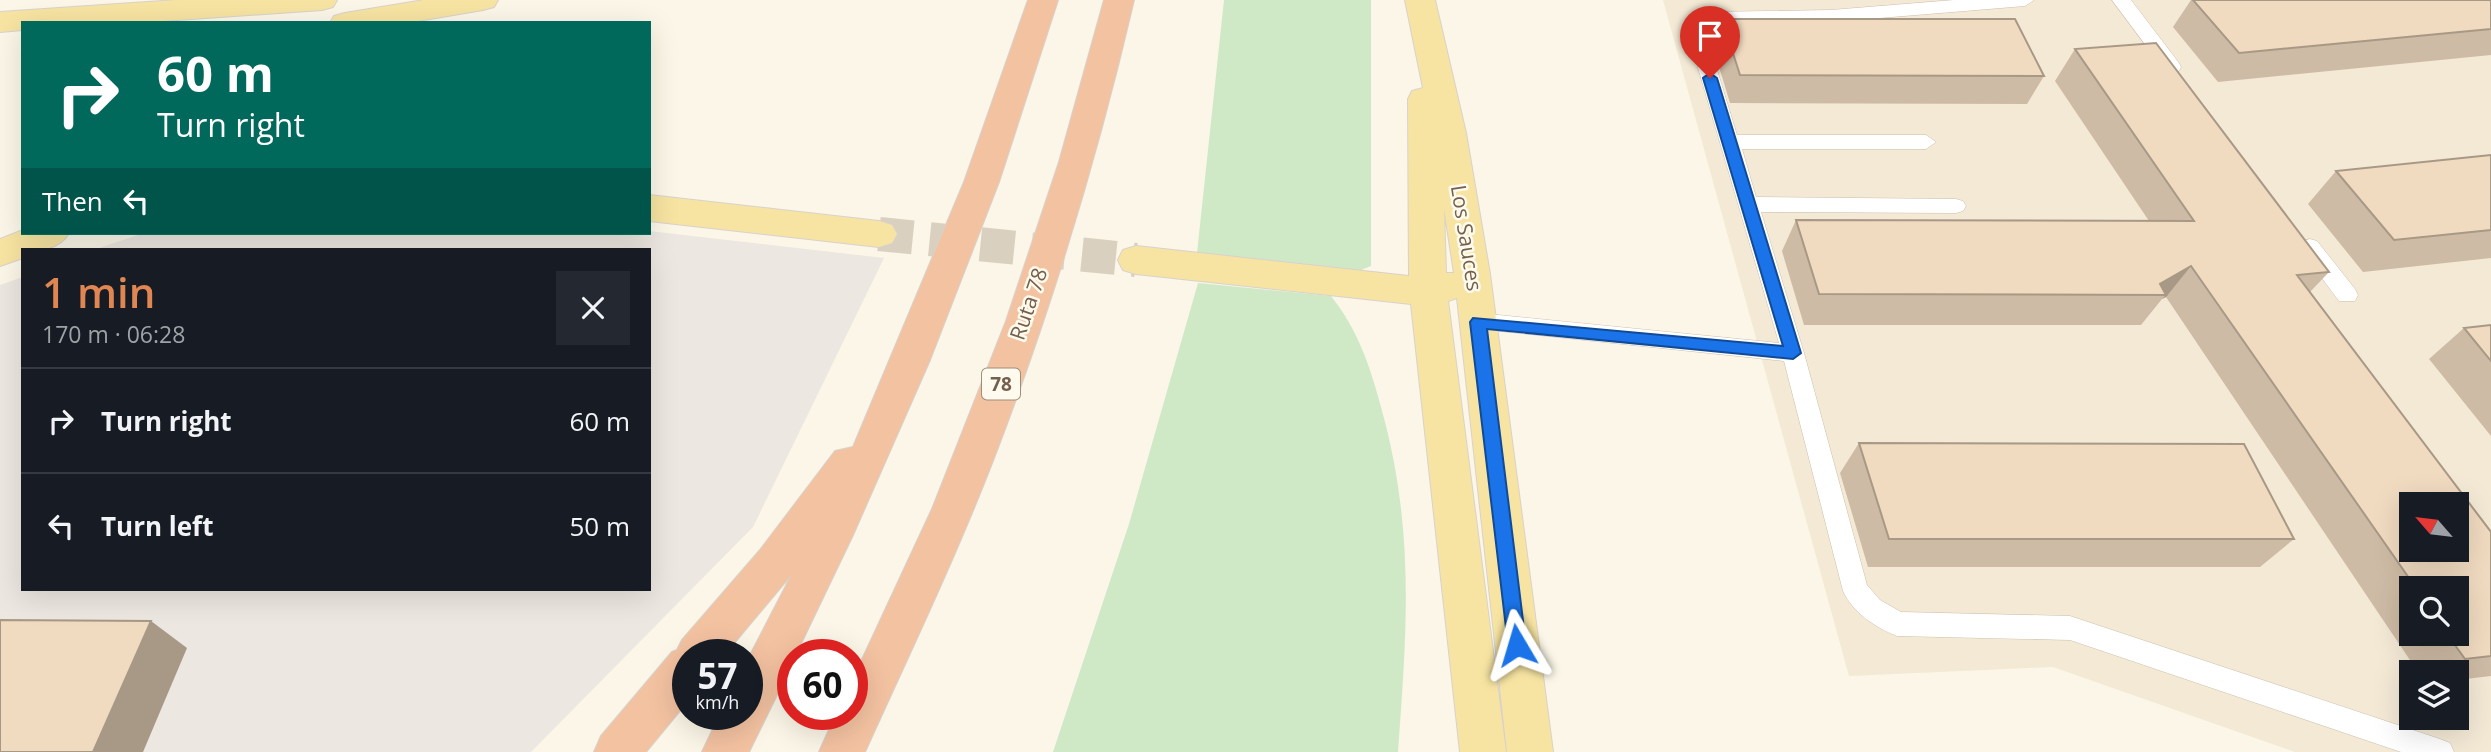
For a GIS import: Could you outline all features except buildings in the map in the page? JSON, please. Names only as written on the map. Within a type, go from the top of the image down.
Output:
[{"type":"highway","points":[[763,676],[839,525],[907,377],[992,156],[1043,0]]},
{"type":"highway","name":"Ruta 78","points":[[842,752],[935,550],[991,414],[1087,127],[1119,0]]},
{"type":"highway","points":[[710,639],[813,512],[907,377]]},
{"type":"highway","points":[[617,752],[672,686]]},
{"type":"highway","points":[[725,752],[736,730]]},
{"type":"main road","points":[[0,22],[322,0]]},
{"type":"main road","points":[[357,21],[482,0]]},
{"type":"main road","name":"Los Sauces","points":[[1421,9],[1449,133],[1472,274],[1530,752]]},
{"type":"main road","name":"Los Sauces","points":[[1421,9],[1428,291],[1483,752]]},
{"type":"main road","points":[[0,48],[21,47]]},
{"type":"main road","points":[[651,208],[879,234]]},
{"type":"main road","points":[[0,253],[46,235]]},
{"type":"main road","points":[[1136,260],[1428,291],[1454,285],[1472,274]]},
{"type":"lane","points":[[2025,0],[1831,16],[1710,18],[1698,22],[1697,34],[1793,353],[1856,591],[1871,608],[1897,624],[2070,628],[2440,752]]},
{"type":"lane","points":[[2121,0],[2188,88]]},
{"type":"lane","points":[[1729,142],[1926,142]]},
{"type":"lane","points":[[1748,204],[1956,206]]},
{"type":"lane","points":[[2297,230],[2347,295]]},
{"type":"lane","points":[[1478,322],[1793,353]]},
{"type":"shaded area","points":[[1663,0],[2491,0],[2491,752],[2295,752],[2053,667],[1849,676]]},
{"type":"shaded area","points":[[651,231],[884,258],[753,527],[531,752],[0,752],[0,285],[21,278],[21,591],[651,591],[651,248],[99,248],[138,235],[651,235]]},
{"type":"green space","points":[[1224,0],[1371,0],[1371,266],[1361,270],[1339,269],[1197,253]]},
{"type":"green space","points":[[1198,283],[1331,296],[1349,322],[1362,349],[1377,392],[1392,452],[1404,537],[1406,621],[1398,752],[1053,752],[1129,524]]},
{"type":"tunnel","points":[[879,234],[1136,260]]},
{"type":"route","points":[[1517,645],[1478,322],[1793,353],[1710,78]]}]
